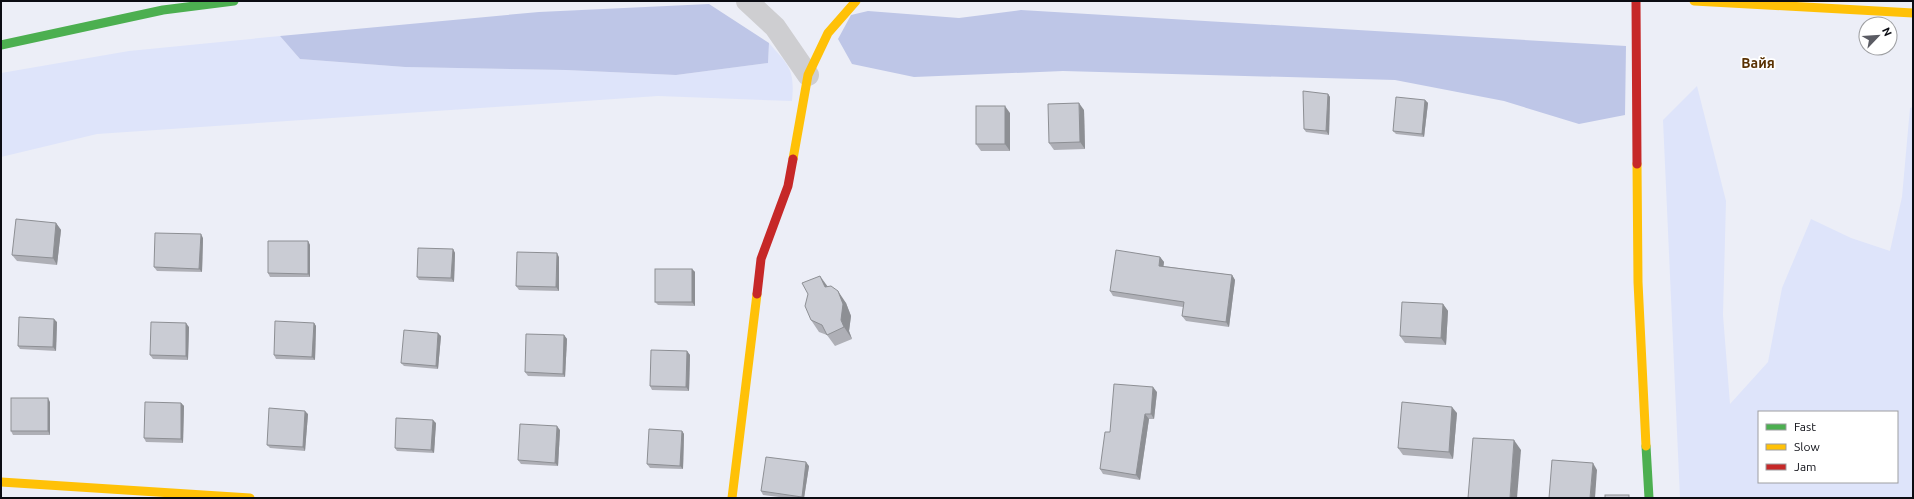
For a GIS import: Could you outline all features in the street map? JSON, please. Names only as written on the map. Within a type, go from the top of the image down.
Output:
[{"type":"street","points":[[1,45],[163,10],[234,1]]},
{"type":"street","points":[[747,1],[775,26],[808,75]]},
{"type":"street","points":[[732,498],[760,259],[788,186],[808,75],[828,33],[856,1]]},
{"type":"street","points":[[1636,1],[1638,282],[1649,498]]},
{"type":"street","points":[[1694,1],[1891,6],[1913,13]]},
{"type":"street","points":[[1,482],[250,498]]},
{"type":"shaded area","points":[[709,4],[769,43],[768,63],[676,75],[566,70],[405,67],[300,59],[280,36],[539,12]]},
{"type":"shaded area","points":[[1021,10],[1626,46],[1625,115],[1579,124],[1504,101],[1395,80],[1063,71],[914,77],[852,64],[838,39],[851,15],[868,11],[959,18]]},
{"type":"shaded area","points":[[280,36],[300,59],[405,67],[566,70],[676,75],[768,63],[769,43],[786,63],[789,69],[793,90],[792,101],[658,96],[97,134],[1,157],[1,73],[129,51]]},
{"type":"shaded area","points":[[1697,86],[1726,201],[1723,315],[1730,404],[1768,362],[1782,288],[1811,219],[1851,238],[1890,251],[1902,197],[1910,108],[1913,107],[1913,498],[1680,498],[1663,120]]},
{"type":"building","points":[[1303,91],[1328,94],[1326,131],[1304,129]]},
{"type":"building","points":[[1396,97],[1425,100],[1422,134],[1393,131]]},
{"type":"building","points":[[1079,103],[1080,142],[1049,143],[1048,104]]},
{"type":"building","points":[[976,106],[1005,106],[1005,144],[976,144]]},
{"type":"building","points":[[16,219],[56,223],[53,258],[12,255]]},
{"type":"building","points":[[155,233],[201,234],[199,269],[154,267]]},
{"type":"building","points":[[268,241],[308,241],[308,274],[268,273]]},
{"type":"building","points":[[418,248],[453,249],[451,278],[417,277]]},
{"type":"building","points":[[1116,250],[1160,257],[1159,266],[1232,275],[1226,322],[1182,316],[1184,302],[1110,291]]},
{"type":"building","points":[[517,252],[557,253],[556,287],[516,286]]},
{"type":"building","points":[[655,269],[692,269],[692,302],[655,302]]},
{"type":"building","points":[[820,276],[825,287],[831,286],[838,291],[843,304],[841,320],[844,327],[827,335],[822,325],[811,320],[805,306],[808,294],[802,283]]},
{"type":"building","points":[[1402,302],[1443,304],[1441,338],[1400,336]]},
{"type":"building","points":[[19,317],[54,319],[53,347],[18,346]]},
{"type":"building","points":[[275,321],[314,323],[312,357],[274,355]]},
{"type":"building","points":[[151,322],[186,323],[186,356],[150,355]]},
{"type":"building","points":[[404,330],[438,333],[436,366],[401,363]]},
{"type":"building","points":[[526,334],[564,335],[563,374],[525,372]]},
{"type":"building","points":[[651,350],[687,351],[686,387],[650,386]]},
{"type":"building","points":[[1114,384],[1153,387],[1151,414],[1145,414],[1136,475],[1100,469],[1105,432],[1110,432]]},
{"type":"building","points":[[11,398],[48,398],[48,431],[11,431]]},
{"type":"building","points":[[145,402],[181,403],[181,439],[144,438]]},
{"type":"building","points":[[1402,402],[1452,407],[1449,452],[1398,448]]},
{"type":"building","points":[[269,408],[305,411],[303,447],[267,445]]},
{"type":"building","points":[[396,418],[433,420],[431,450],[395,448]]},
{"type":"building","points":[[520,424],[557,426],[555,463],[518,460]]},
{"type":"building","points":[[649,429],[682,431],[680,466],[647,464]]},
{"type":"building","points":[[1473,438],[1514,440],[1510,498],[1468,498]]},
{"type":"building","points":[[766,457],[806,462],[802,497],[761,491]]},
{"type":"building","points":[[1552,460],[1593,463],[1590,498],[1549,498]]},
{"type":"building","points":[[1605,495],[1629,495],[1629,498],[1605,498]]},
{"type":"traffic: fast","points":[[1,45],[163,10],[234,1]]},
{"type":"traffic: fast","points":[[1646,446],[1649,498]]},
{"type":"traffic: slow","points":[[793,159],[808,75],[828,33],[856,1]]},
{"type":"traffic: slow","points":[[1694,1],[1913,13]]},
{"type":"traffic: slow","points":[[1637,164],[1638,282],[1646,446]]},
{"type":"traffic: slow","points":[[732,498],[757,294]]},
{"type":"traffic: slow","points":[[1,482],[250,498]]},
{"type":"traffic: jam","points":[[1636,1],[1637,164]]},
{"type":"traffic: jam","points":[[757,294],[761,259],[788,186],[793,159]]},
{"type":"district","name":"Вайя","points":[[1758,63]]}]
